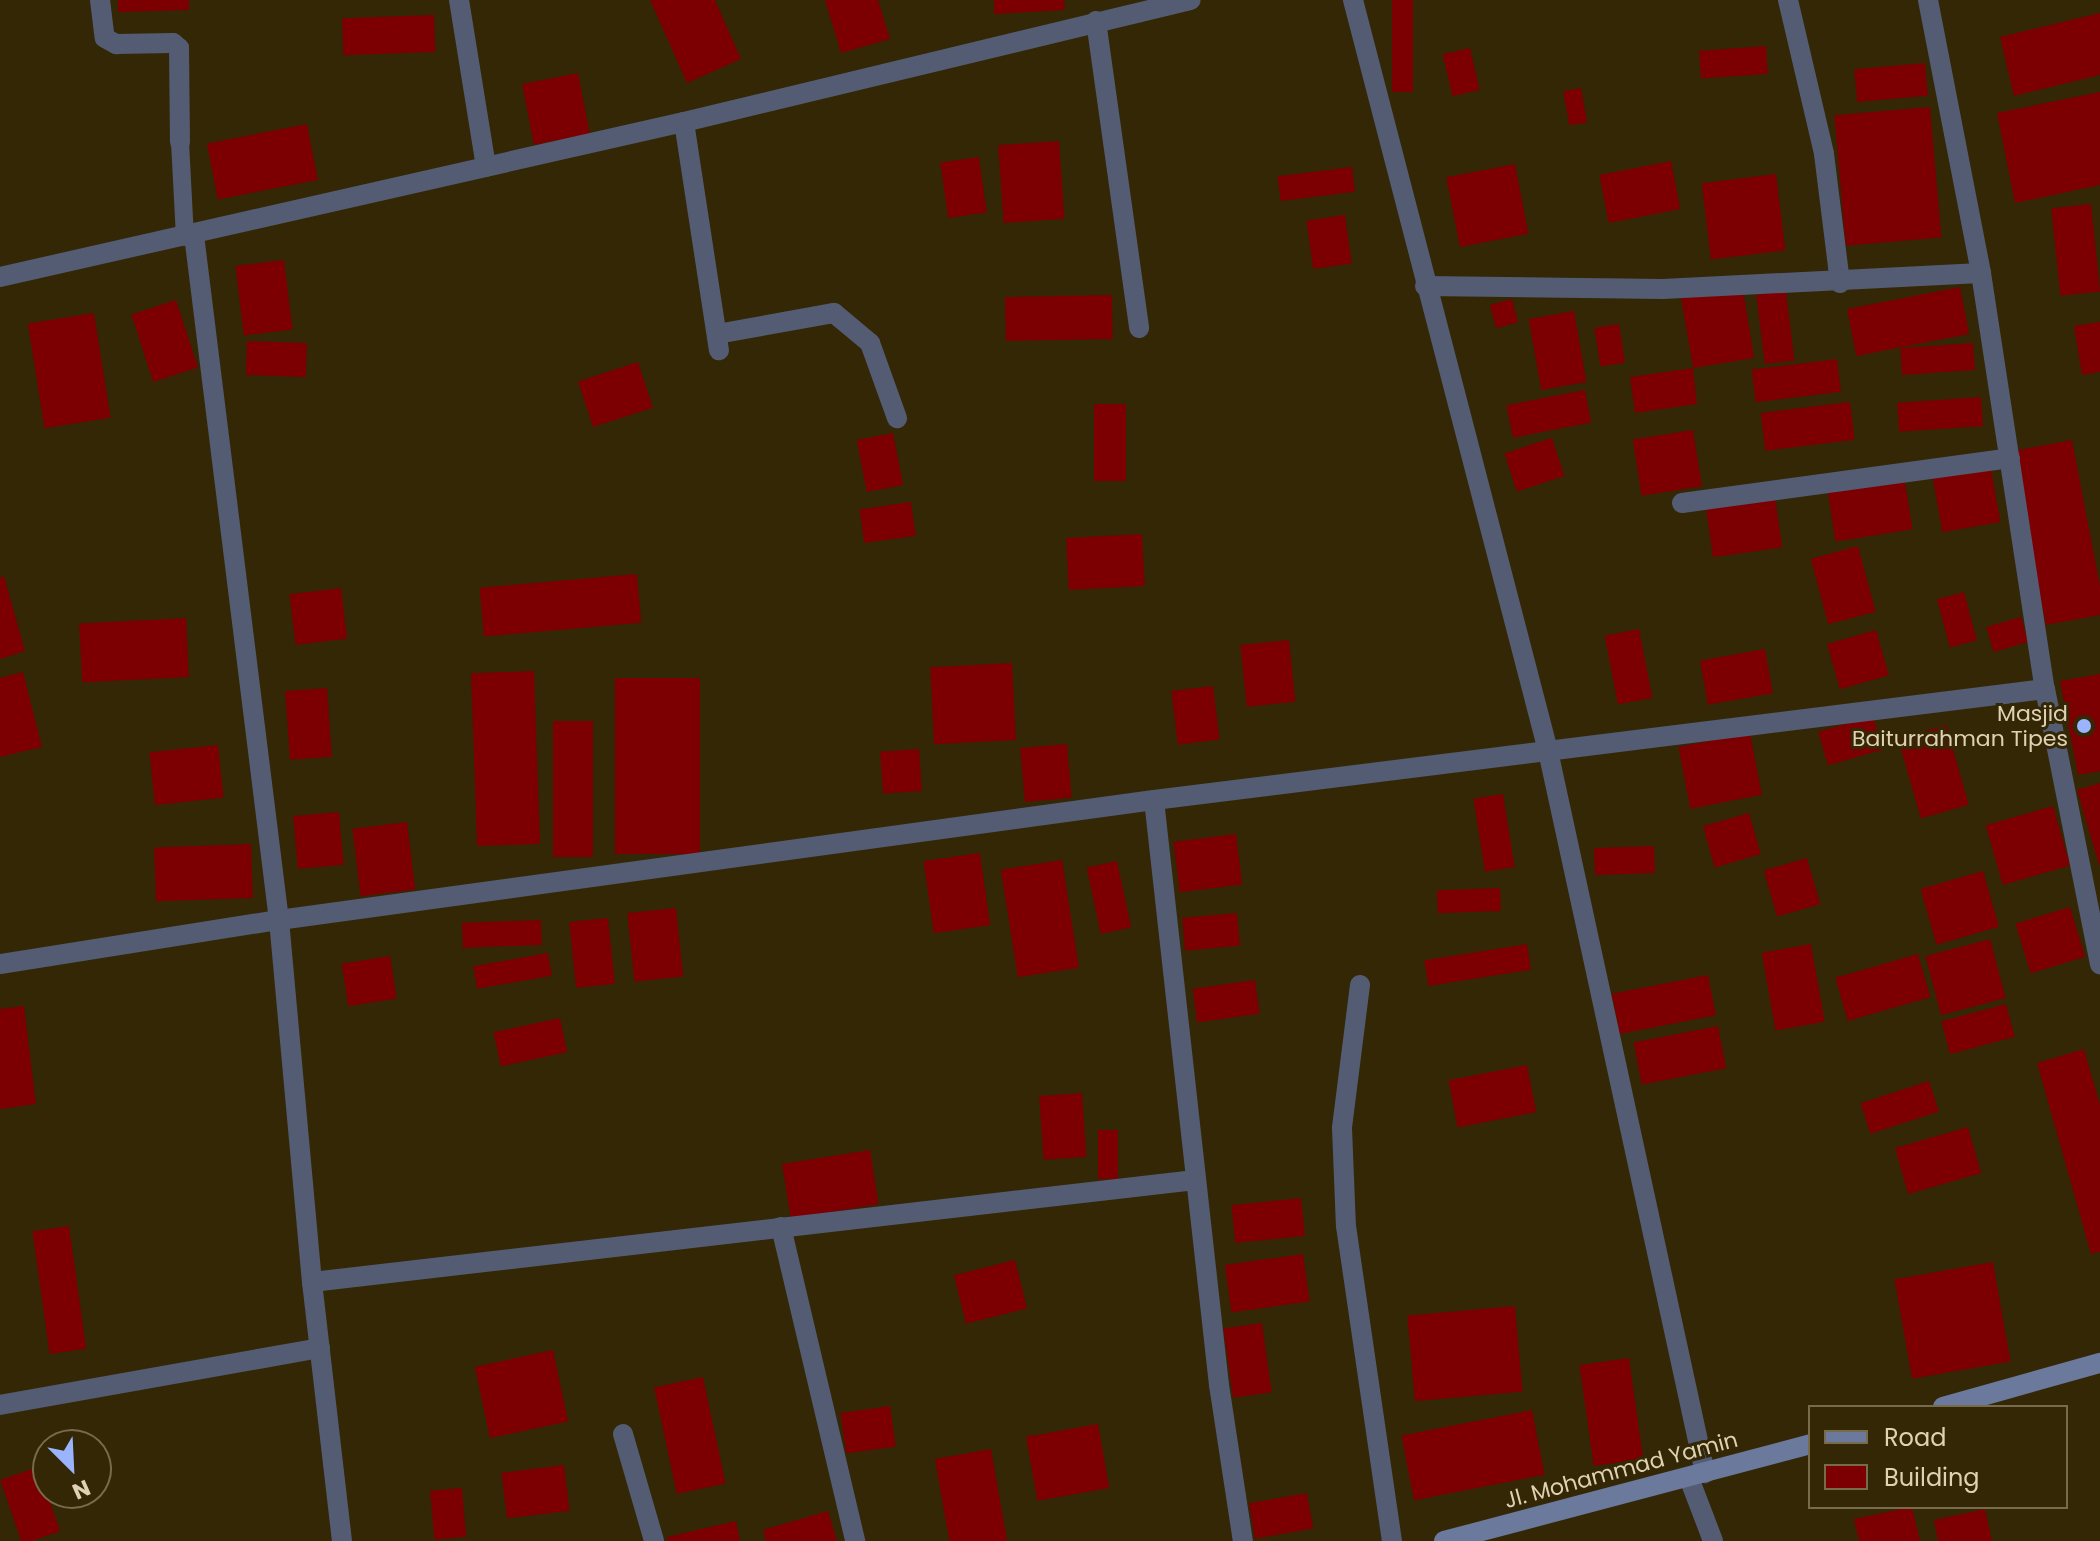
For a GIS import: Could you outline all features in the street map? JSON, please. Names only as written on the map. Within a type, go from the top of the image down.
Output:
[{"type":"main road","points":[[1950,1405],[2100,1363]]},
{"type":"main road","name":"Jl. Mohammad Yamin","points":[[1444,1541],[1808,1445]]},
{"type":"street","points":[[100,0],[105,38],[116,44],[173,43],[179,48],[180,142]]},
{"type":"street","points":[[459,0],[486,167]]},
{"type":"street","points":[[0,277],[684,122],[1191,0]]},
{"type":"street","points":[[1353,0],[1548,751],[1713,1541]]},
{"type":"street","points":[[1788,0],[1824,154],[1840,283]]},
{"type":"street","points":[[1928,0],[1981,273],[2045,689],[2100,965]]},
{"type":"street","points":[[1096,21],[1139,328]]},
{"type":"street","points":[[684,122],[718,342],[834,313],[870,343],[897,418]]},
{"type":"street","points":[[189,236],[279,920],[312,1282],[342,1541]]},
{"type":"street","points":[[1425,286],[1663,289],[1840,283],[1981,273]]},
{"type":"street","points":[[1682,503],[2010,458]]},
{"type":"street","points":[[0,964],[279,920],[1154,800],[2045,689]]},
{"type":"street","points":[[1154,800],[1195,1180],[1243,1541]]},
{"type":"street","points":[[1360,985],[1342,1128],[1346,1226],[1392,1541]]},
{"type":"street","points":[[312,1282],[1195,1180]]},
{"type":"street","points":[[781,1227],[855,1541]]},
{"type":"street","points":[[0,1405],[320,1348]]},
{"type":"street","points":[[623,1434],[654,1541]]},
{"type":"lane","points":[[180,142],[189,236]]},
{"type":"building","points":[[118,0],[189,0],[189,10],[118,12]]},
{"type":"building","points":[[650,0],[715,0],[741,59],[687,83]]},
{"type":"building","points":[[825,0],[878,0],[890,39],[841,53]]},
{"type":"building","points":[[994,0],[1064,0],[1065,10],[994,14]]},
{"type":"building","points":[[1392,0],[1413,0],[1413,92],[1392,92]]},
{"type":"building","points":[[2100,13],[2100,75],[2014,96],[2000,37]]},
{"type":"building","points":[[434,15],[435,52],[343,55],[342,18]]},
{"type":"building","points":[[1766,46],[1768,74],[1701,79],[1699,51]]},
{"type":"building","points":[[1470,48],[1480,90],[1452,96],[1443,54]]},
{"type":"building","points":[[1925,63],[1928,96],[1857,102],[1854,69]]},
{"type":"building","points":[[578,73],[590,134],[534,145],[522,84]]},
{"type":"building","points":[[1581,88],[1587,122],[1569,126],[1563,91]]},
{"type":"building","points":[[2100,92],[2100,185],[2015,203],[1997,113]]},
{"type":"building","points":[[1930,107],[1941,238],[1846,246],[1834,115]]},
{"type":"building","points":[[307,124],[318,180],[218,199],[207,143]]},
{"type":"building","points":[[1059,141],[1064,219],[1004,223],[998,145]]},
{"type":"building","points":[[979,157],[987,212],[948,218],[940,162]]},
{"type":"building","points":[[1671,161],[1680,209],[1609,223],[1599,175]]},
{"type":"building","points":[[1515,164],[1529,234],[1460,247],[1446,177]]},
{"type":"building","points":[[1352,167],[1355,192],[1281,201],[1278,176]]},
{"type":"building","points":[[1776,174],[1785,250],[1711,260],[1702,183]]},
{"type":"building","points":[[2091,204],[2100,292],[2060,296],[2051,208]]},
{"type":"building","points":[[1345,215],[1352,264],[1313,269],[1306,220]]},
{"type":"building","points":[[284,260],[293,329],[244,335],[235,266]]},
{"type":"building","points":[[1960,287],[1969,334],[1856,356],[1847,309]]},
{"type":"building","points":[[1743,289],[1754,358],[1693,368],[1681,298]]},
{"type":"building","points":[[1786,291],[1795,360],[1765,364],[1756,295]]},
{"type":"building","points":[[1112,295],[1113,339],[1006,341],[1005,297]]},
{"type":"building","points":[[1512,299],[1518,322],[1496,328],[1490,305]]},
{"type":"building","points":[[176,300],[198,368],[153,382],[131,315]]},
{"type":"building","points":[[1574,311],[1587,382],[1541,390],[1529,319]]},
{"type":"building","points":[[94,313],[111,418],[44,428],[28,323]]},
{"type":"building","points":[[2100,322],[2100,372],[2082,375],[2074,326]]},
{"type":"building","points":[[1619,324],[1625,363],[1600,366],[1594,328]]},
{"type":"building","points":[[247,341],[307,343],[306,377],[246,375]]},
{"type":"building","points":[[1973,343],[1975,370],[1902,375],[1900,348]]},
{"type":"building","points":[[1837,359],[1841,392],[1756,402],[1752,369]]},
{"type":"building","points":[[638,362],[653,408],[593,427],[578,381]]},
{"type":"building","points":[[1693,368],[1697,404],[1635,413],[1630,377]]},
{"type":"building","points":[[1585,390],[1591,422],[1513,438],[1506,405]]},
{"type":"building","points":[[1981,397],[1983,426],[1899,432],[1897,403]]},
{"type":"building","points":[[1850,402],[1855,440],[1765,451],[1761,413]]},
{"type":"building","points":[[1094,404],[1126,404],[1126,481],[1094,481]]},
{"type":"building","points":[[1693,430],[1702,486],[1642,496],[1633,440]]},
{"type":"building","points":[[893,433],[903,485],[867,492],[857,440]]},
{"type":"building","points":[[1552,438],[1564,476],[1517,491],[1504,453]]},
{"type":"building","points":[[2072,440],[2100,586],[2100,615],[2046,625],[2013,451]]},
{"type":"building","points":[[1990,463],[2000,522],[1942,532],[1932,473]]},
{"type":"building","points":[[1904,475],[1913,529],[1836,542],[1827,487]]},
{"type":"building","points":[[1775,496],[1782,547],[1713,557],[1706,506]]},
{"type":"building","points":[[911,502],[916,536],[864,543],[860,509]]},
{"type":"building","points":[[1142,534],[1145,586],[1069,590],[1066,538]]},
{"type":"building","points":[[1858,546],[1876,612],[1828,624],[1811,559]]},
{"type":"building","points":[[637,574],[641,623],[484,637],[480,588]]},
{"type":"building","points":[[4,576],[25,651],[0,659],[0,578]]},
{"type":"building","points":[[341,588],[347,639],[296,645],[289,594]]},
{"type":"building","points":[[1964,592],[1977,640],[1950,648],[1937,599]]},
{"type":"building","points":[[2021,617],[2028,642],[1994,652],[1986,627]]},
{"type":"building","points":[[186,618],[189,677],[82,683],[79,624]]},
{"type":"building","points":[[1639,629],[1652,698],[1618,704],[1605,636]]},
{"type":"building","points":[[1876,630],[1889,675],[1840,689],[1827,644]]},
{"type":"building","points":[[1289,640],[1295,702],[1247,707],[1240,645]]},
{"type":"building","points":[[1765,649],[1773,693],[1708,705],[1700,660]]},
{"type":"building","points":[[1012,663],[1016,740],[934,744],[930,667]]},
{"type":"building","points":[[534,671],[540,844],[477,846],[471,673]]},
{"type":"building","points":[[23,672],[42,747],[0,757],[0,678]]},
{"type":"building","name":"Masjid Baiturrahman Tipes","points":[[2100,674],[2100,771],[2078,775],[2060,681]]},
{"type":"building","points":[[615,678],[700,678],[700,854],[615,854]]},
{"type":"building","points":[[1213,686],[1220,740],[1178,745],[1171,691]]},
{"type":"building","points":[[327,688],[332,757],[290,760],[285,691]]},
{"type":"building","points":[[1873,716],[1883,750],[1828,765],[1818,732]]},
{"type":"building","points":[[553,721],[593,721],[593,857],[553,857]]},
{"type":"building","points":[[1946,725],[1969,805],[1921,819],[1898,739]]},
{"type":"building","points":[[1750,733],[1762,795],[1690,809],[1678,747]]},
{"type":"building","points":[[1067,744],[1072,798],[1025,802],[1020,748]]},
{"type":"building","points":[[218,745],[224,798],[155,805],[149,752]]},
{"type":"building","points":[[919,749],[922,791],[883,794],[880,752]]},
{"type":"building","points":[[2100,783],[2100,865],[2099,865],[2077,790]]},
{"type":"building","points":[[1503,794],[1515,867],[1485,872],[1473,799]]},
{"type":"building","points":[[2053,806],[2070,866],[2003,885],[1986,825]]},
{"type":"building","points":[[339,812],[344,865],[298,869],[293,816]]},
{"type":"building","points":[[1749,813],[1761,854],[1715,868],[1703,826]]},
{"type":"building","points":[[407,822],[415,889],[361,896],[352,829]]},
{"type":"building","points":[[1236,834],[1242,885],[1180,892],[1173,842]]},
{"type":"building","points":[[251,844],[253,898],[156,901],[154,847]]},
{"type":"building","points":[[1654,846],[1655,873],[1595,875],[1594,848]]},
{"type":"building","points":[[980,853],[990,925],[934,933],[924,861]]},
{"type":"building","points":[[1807,858],[1820,904],[1777,917],[1764,870]]},
{"type":"building","points":[[1062,860],[1079,968],[1018,977],[1001,870]]},
{"type":"building","points":[[1117,861],[1131,928],[1101,934],[1087,867]]},
{"type":"building","points":[[1983,871],[1999,927],[1937,945],[1921,889]]},
{"type":"building","points":[[1500,888],[1501,911],[1438,913],[1437,890]]},
{"type":"building","points":[[2070,907],[2085,957],[2031,973],[2015,924]]},
{"type":"building","points":[[676,908],[683,977],[634,982],[627,913]]},
{"type":"building","points":[[1237,913],[1240,946],[1185,951],[1182,918]]},
{"type":"building","points":[[608,918],[615,984],[576,988],[569,922]]},
{"type":"building","points":[[541,920],[542,945],[463,948],[462,923]]},
{"type":"building","points":[[1990,939],[2006,998],[1941,1015],[1925,956]]},
{"type":"building","points":[[1527,944],[1531,970],[1428,986],[1424,960]]},
{"type":"building","points":[[1811,944],[1825,1022],[1775,1030],[1762,953]]},
{"type":"building","points":[[548,953],[552,976],[477,989],[473,966]]},
{"type":"building","points":[[1918,954],[1930,997],[1848,1021],[1835,978]]},
{"type":"building","points":[[390,956],[397,998],[348,1006],[342,964]]},
{"type":"building","points":[[1708,975],[1716,1015],[1620,1034],[1612,994]]},
{"type":"building","points":[[1255,980],[1260,1014],[1197,1022],[1193,989]]},
{"type":"building","points":[[2006,1004],[2015,1037],[1950,1054],[1941,1021]]},
{"type":"building","points":[[24,1006],[36,1104],[0,1109],[0,1009]]},
{"type":"building","points":[[560,1018],[567,1052],[501,1066],[493,1032]]},
{"type":"building","points":[[1718,1026],[1726,1068],[1642,1085],[1634,1042]]},
{"type":"building","points":[[2084,1049],[2100,1105],[2100,1252],[2091,1254],[2037,1063]]},
{"type":"building","points":[[1527,1065],[1536,1112],[1458,1127],[1448,1080]]},
{"type":"building","points":[[1929,1081],[1939,1111],[1870,1134],[1861,1103]]},
{"type":"building","points":[[1082,1093],[1086,1157],[1044,1160],[1039,1096]]},
{"type":"building","points":[[1968,1127],[1981,1173],[1908,1194],[1895,1148]]},
{"type":"building","points":[[1098,1130],[1118,1130],[1118,1179],[1098,1179]]},
{"type":"building","points":[[870,1150],[879,1204],[791,1218],[782,1164]]},
{"type":"building","points":[[1301,1198],[1305,1236],[1235,1243],[1231,1205]]},
{"type":"building","points":[[69,1226],[86,1349],[50,1354],[32,1231]]},
{"type":"building","points":[[1303,1254],[1310,1302],[1231,1313],[1225,1265]]},
{"type":"building","points":[[1015,1260],[1027,1309],[966,1324],[954,1275]]},
{"type":"building","points":[[1993,1262],[2011,1361],[1912,1379],[1895,1279]]},
{"type":"building","points":[[1515,1306],[1522,1392],[1415,1401],[1407,1315]]},
{"type":"building","points":[[1262,1323],[1272,1392],[1233,1398],[1223,1328]]},
{"type":"building","points":[[553,1350],[568,1421],[490,1438],[475,1367]]},
{"type":"building","points":[[1629,1358],[1643,1459],[1594,1466],[1579,1365]]},
{"type":"building","points":[[703,1377],[726,1484],[677,1494],[654,1387]]},
{"type":"building","points":[[890,1406],[896,1447],[846,1454],[840,1413]]},
{"type":"building","points":[[1532,1410],[1545,1475],[1414,1500],[1401,1435]]},
{"type":"building","points":[[1098,1424],[1109,1488],[1037,1501],[1026,1437]]},
{"type":"building","points":[[991,1449],[1007,1541],[949,1541],[935,1459]]},
{"type":"building","points":[[564,1465],[570,1511],[507,1518],[501,1473]]},
{"type":"building","points":[[32,1469],[32,1509],[52,1509],[60,1531],[32,1541],[21,1541],[0,1480]]},
{"type":"building","points":[[462,1488],[466,1537],[434,1540],[430,1491]]},
{"type":"building","points":[[1307,1493],[1313,1528],[1255,1539],[1249,1503]]},
{"type":"building","points":[[1912,1509],[1920,1541],[1859,1541],[1854,1519]]},
{"type":"building","points":[[1985,1509],[1992,1541],[1938,1541],[1934,1520]]},
{"type":"building","points":[[828,1511],[837,1541],[766,1541],[763,1530]]},
{"type":"building","points":[[736,1521],[740,1541],[668,1541],[667,1537]]},
{"type":"place","name":"Masjid Baiturrahman Tipes","points":[[2084,726]]}]
